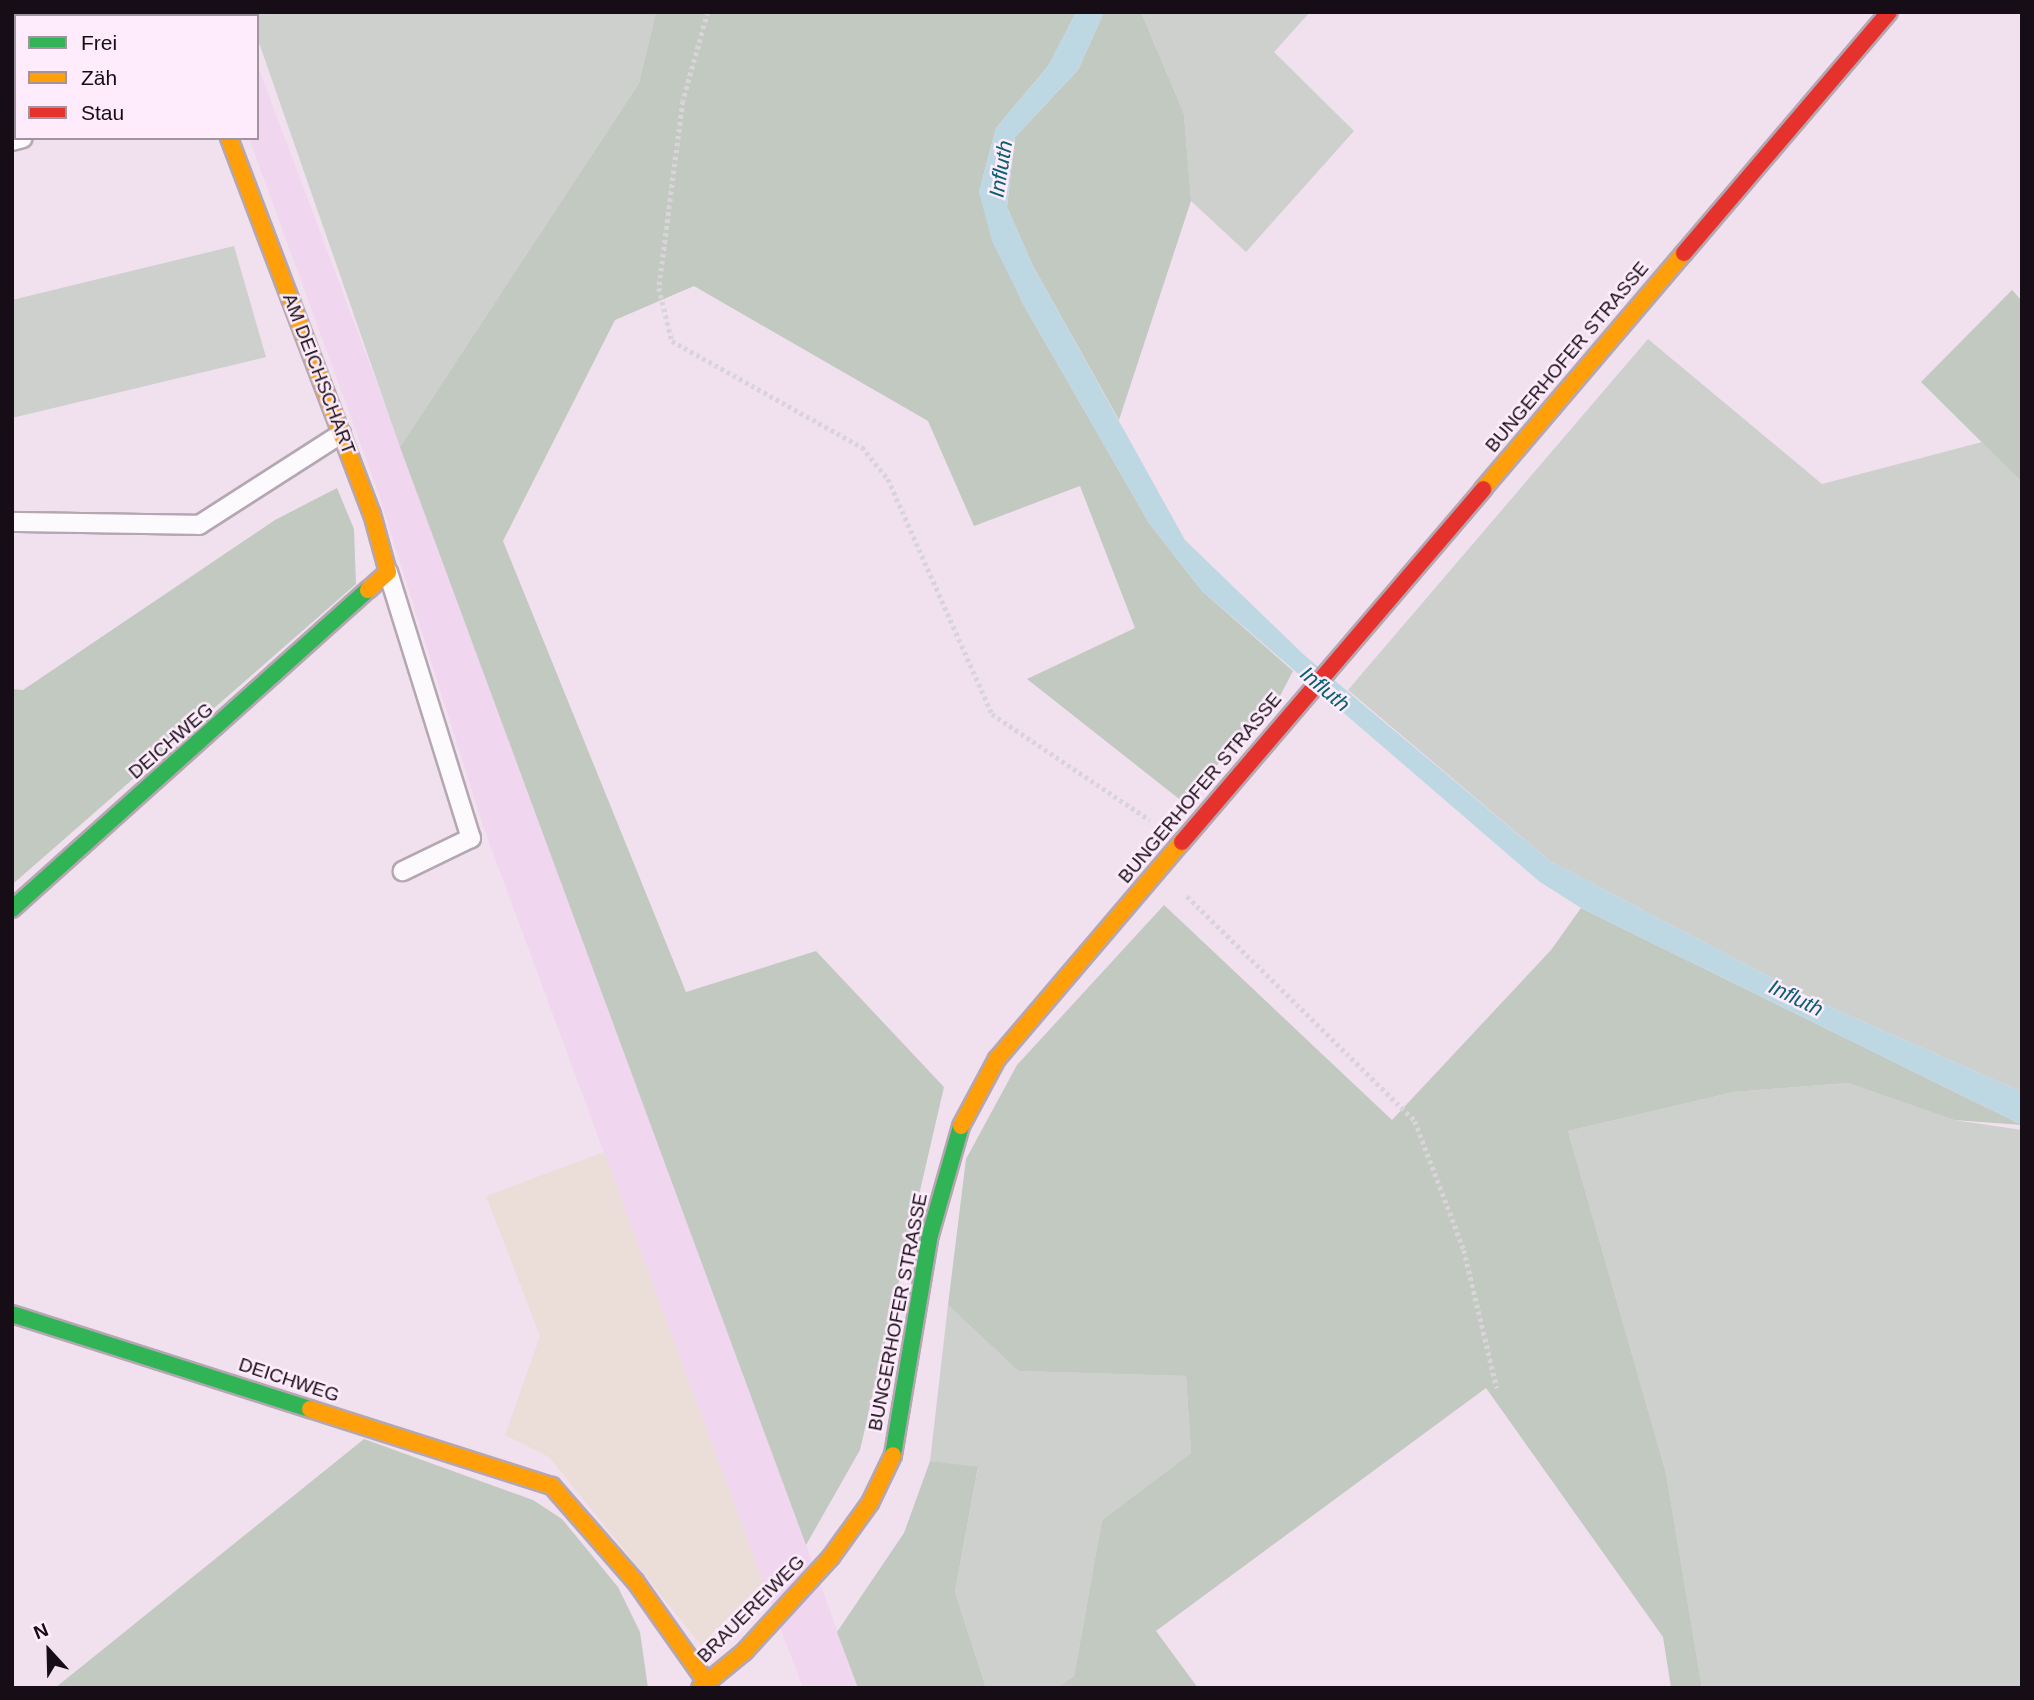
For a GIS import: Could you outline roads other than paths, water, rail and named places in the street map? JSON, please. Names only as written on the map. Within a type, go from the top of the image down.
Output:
[{"type":"street","name":"BUNGERHOFER STRASSE","points":[[831,1557],[870,1503],[893,1455],[930,1236],[958,1132],[997,1059],[1889,12]]},
{"type":"street","name":"AM DEICHSCHART","points":[[230,140],[341,434],[388,572]]},
{"type":"street","name":"DEICHWEG","points":[[12,909],[358,603],[388,572]]},
{"type":"street","name":"DEICHWEG","points":[[12,1314],[552,1486],[635,1580],[705,1686]]},
{"type":"street","name":"BRAUEREIWEG","points":[[705,1686],[831,1557]]},
{"type":"lane","points":[[12,522],[200,525],[341,434]]},
{"type":"lane","points":[[388,572],[471,838],[403,871]]},
{"type":"water","name":"Influth","points":[[1076,12],[1104,12],[1078,70],[1015,137],[1007,207],[1033,266],[1185,540],[1303,654],[1550,861],[1810,998],[2022,1092],[2022,1125],[1581,908],[1540,882],[1202,591],[1149,523],[1022,302],[992,241],[979,192],[996,128],[1049,65]]}]
